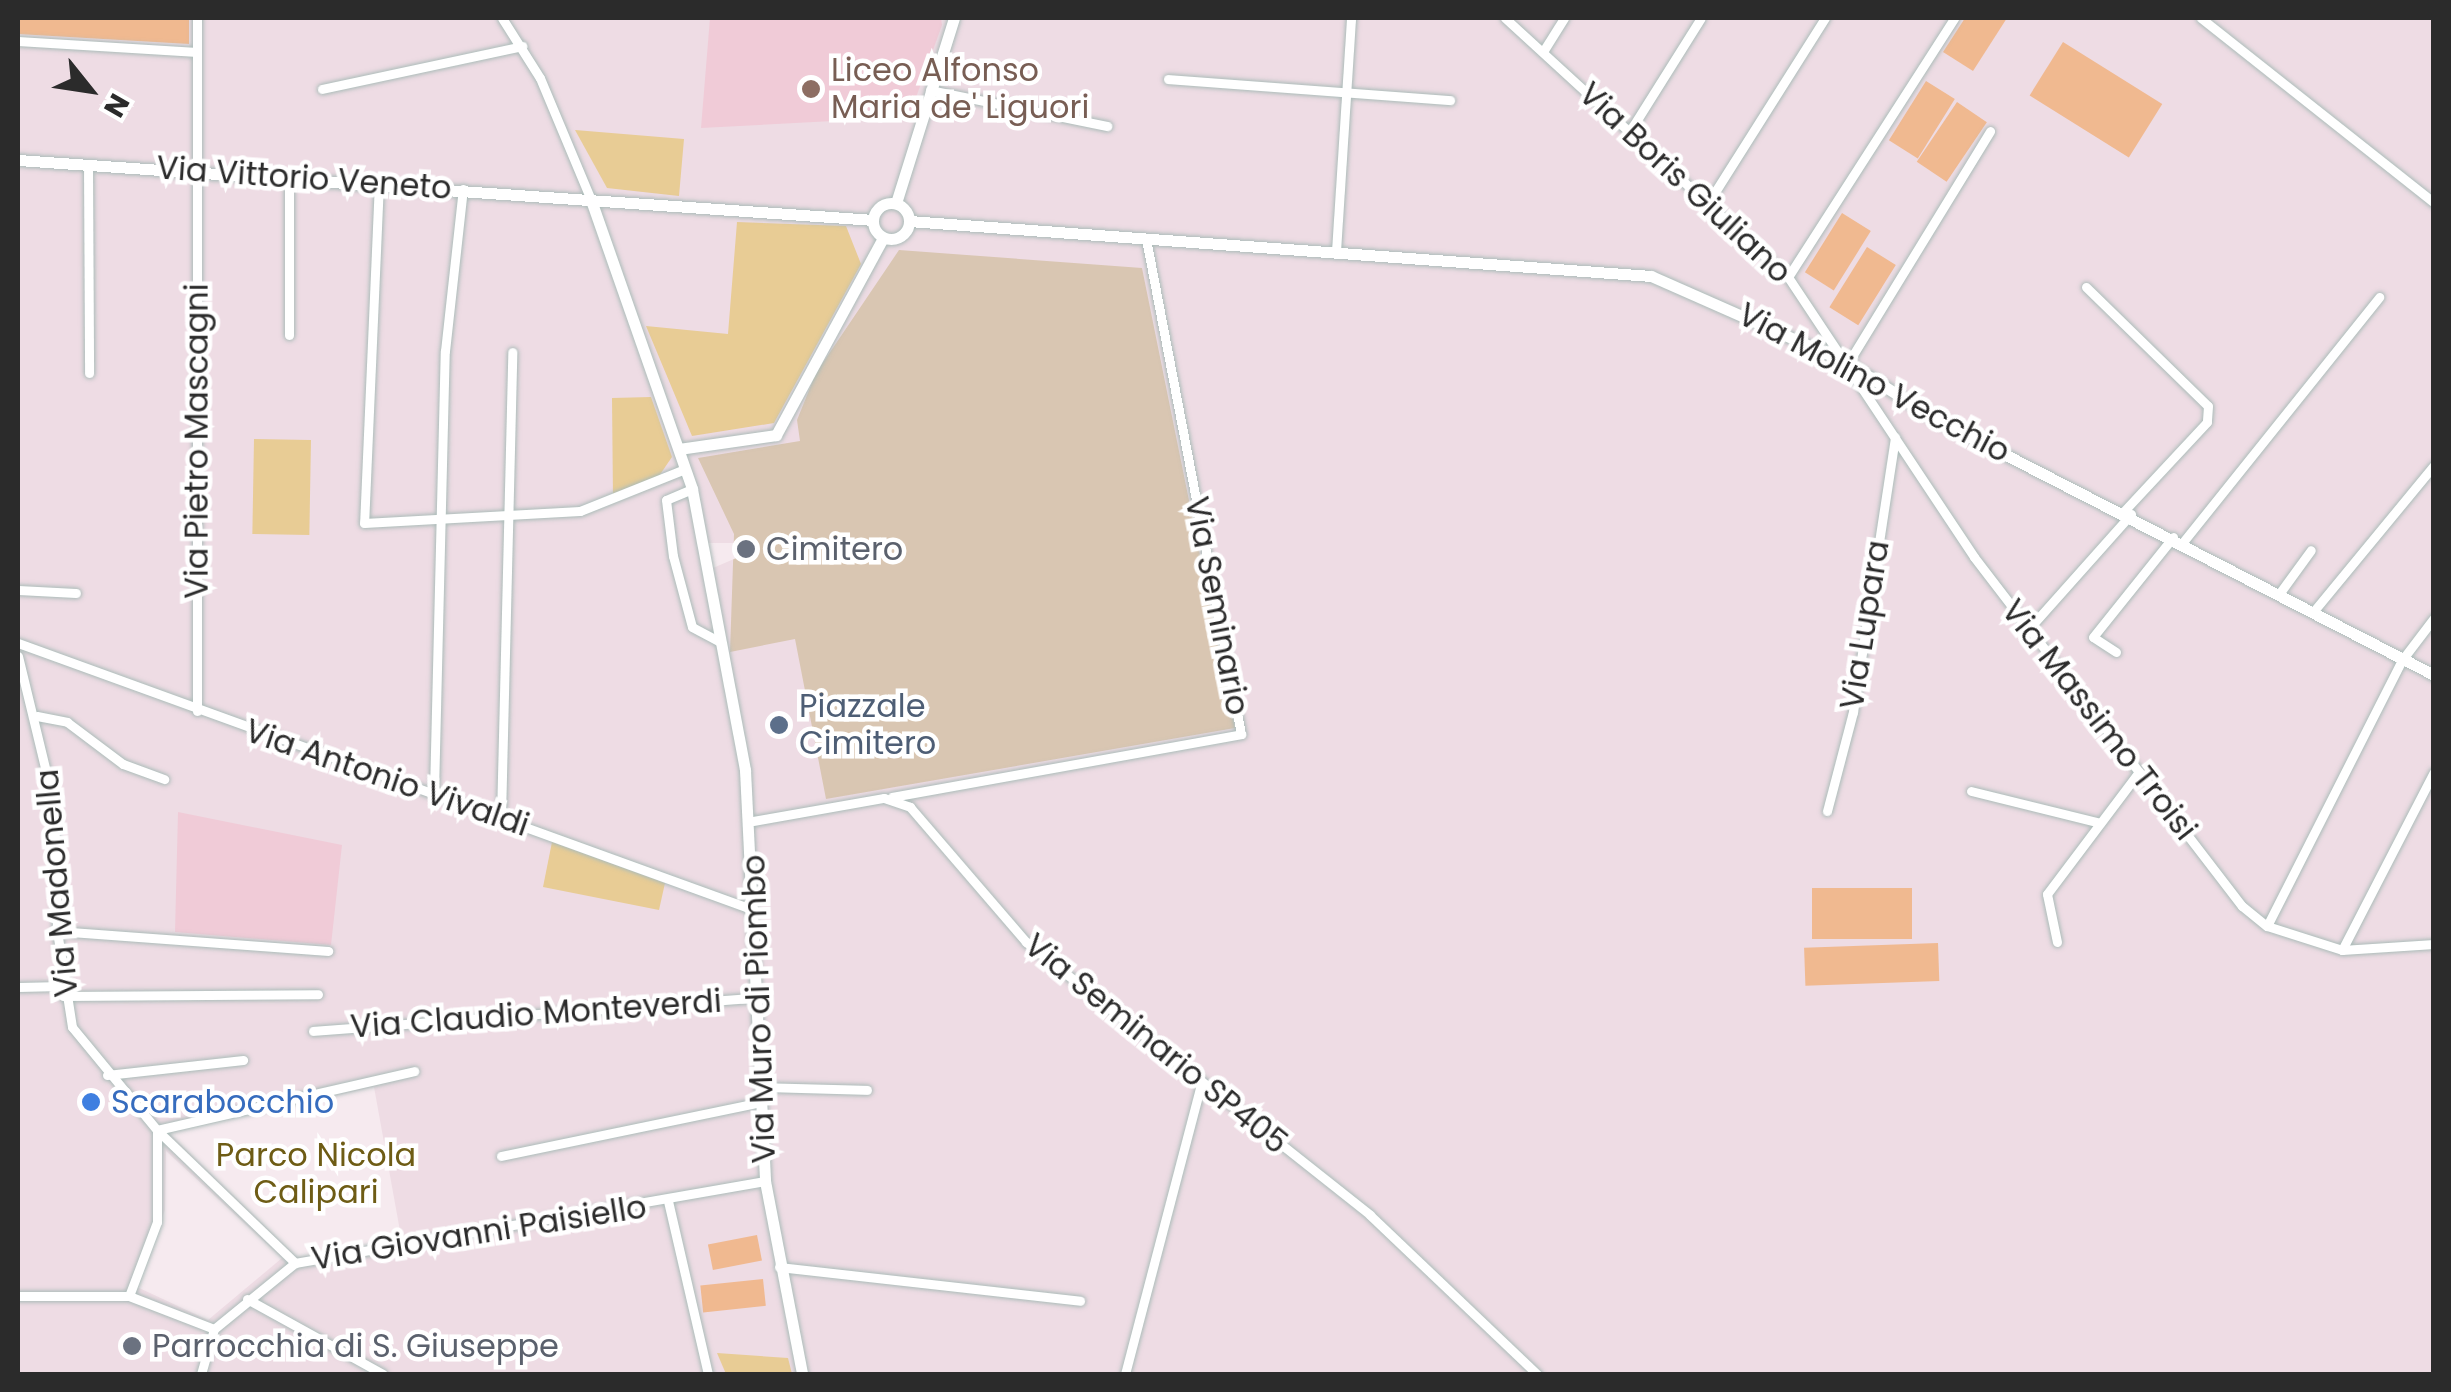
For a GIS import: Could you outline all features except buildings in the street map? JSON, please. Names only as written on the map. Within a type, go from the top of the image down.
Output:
[{"type":"street","name":"Via Pietro Mascagni","points":[[197,18],[197,712]]},
{"type":"street","points":[[502,18],[522,46],[591,200],[873,220]]},
{"type":"street","points":[[896,203],[927,89],[954,18]]},
{"type":"street","points":[[1336,251],[1351,18]]},
{"type":"street","name":"Via Boris Giuliano","points":[[1505,18],[1788,277],[1848,363]]},
{"type":"street","points":[[1544,50],[1564,18]]},
{"type":"street","points":[[1630,130],[1701,18]]},
{"type":"street","points":[[1708,203],[1826,18]]},
{"type":"street","points":[[1788,277],[1954,18]]},
{"type":"street","points":[[2201,18],[2434,204]]},
{"type":"street","points":[[18,41],[197,52]]},
{"type":"street","points":[[322,88],[522,46]]},
{"type":"street","points":[[1168,80],[1450,100]]},
{"type":"street","points":[[927,89],[1107,126]]},
{"type":"street","points":[[1848,363],[1990,131]]},
{"type":"street","name":"Via Vittorio Veneto","points":[[18,160],[288,174],[591,200]]},
{"type":"street","points":[[88,164],[88,373]]},
{"type":"street","points":[[288,174],[289,335]]},
{"type":"street","points":[[378,182],[366,346],[364,523],[580,511],[685,470]]},
{"type":"street","points":[[434,792],[446,351],[463,189]]},
{"type":"street","name":"Via Muro di Piombo","points":[[591,200],[692,489],[753,821],[765,1181],[802,1374]]},
{"type":"street","points":[[873,220],[879,206],[896,203]]},
{"type":"street","points":[[883,238],[901,236],[910,221],[896,203]]},
{"type":"street","points":[[873,220],[883,238]]},
{"type":"street","name":"Via Molino Vecchio","points":[[910,221],[1651,276],[1848,363],[1934,418],[2128,513],[2434,675]]},
{"type":"street","points":[[679,450],[776,435],[883,238]]},
{"type":"street","name":"Via Seminario","points":[[884,798],[1242,734],[1146,239]]},
{"type":"street","points":[[2034,623],[2207,422],[2208,406],[2086,287]]},
{"type":"street","points":[[2116,652],[2093,637],[2379,298]]},
{"type":"street","points":[[501,817],[512,352]]},
{"type":"street","name":"Via Massimo Troisi","points":[[1848,363],[1895,437],[2139,772],[2267,926]]},
{"type":"street","name":"Via Lupara","points":[[1827,811],[1853,712],[1895,437]]},
{"type":"street","points":[[2313,612],[2434,466]]},
{"type":"street","points":[[692,489],[666,500],[672,556],[692,627],[720,642]]},
{"type":"street","points":[[2279,594],[2311,550]]},
{"type":"street","points":[[18,590],[76,593]]},
{"type":"street","points":[[2434,618],[2402,660],[2267,926],[2342,950],[2434,944]]},
{"type":"street","name":"Via Antonio Vivaldi","points":[[18,643],[197,712],[434,792],[757,911]]},
{"type":"street","name":"Via Madonella","points":[[18,656],[36,716],[54,805],[62,991],[82,1046],[157,1130],[295,1263]]},
{"type":"street","points":[[36,716],[66,722],[123,764],[164,779]]},
{"type":"street","points":[[2057,942],[2046,894],[2139,772]]},
{"type":"street","points":[[2342,950],[2434,772]]},
{"type":"street","points":[[1971,790],[2100,823]]},
{"type":"street","points":[[753,821],[884,798]]},
{"type":"street","name":"Via Seminario SP405","points":[[884,798],[910,806],[1026,942],[1370,1215],[1537,1374]]},
{"type":"street","points":[[57,931],[328,951]]},
{"type":"street","points":[[18,987],[318,994]]},
{"type":"street","name":"Via Claudio Monteverdi","points":[[313,1031],[760,997]]},
{"type":"street","points":[[107,1075],[242,1060]]},
{"type":"street","points":[[130,1296],[156,1222],[157,1130],[414,1071]]},
{"type":"street","points":[[1125,1374],[1201,1084]]},
{"type":"street","points":[[762,1087],[867,1090]]},
{"type":"street","points":[[501,1156],[762,1102]]},
{"type":"street","name":"Via Giovanni Paisiello","points":[[214,1329],[295,1263],[668,1201],[765,1181]]},
{"type":"street","points":[[668,1201],[708,1374]]},
{"type":"street","points":[[780,1267],[1080,1301]]},
{"type":"street","points":[[18,1296],[130,1296],[214,1329],[202,1374]]},
{"type":"street","points":[[247,1299],[383,1374]]},
{"type":"shaded area","points":[[20,18],[189,18],[189,44],[18,34]]},
{"type":"shaded area","name":"Liceo Alfonso Maria de' Liguori","points":[[710,18],[941,18],[942,25],[909,117],[701,128]]},
{"type":"shaded area","points":[[1965,18],[2007,18],[1973,71],[1943,52]]},
{"type":"shaded area","points":[[2063,42],[2162,104],[2129,157],[2030,95]]},
{"type":"shaded area","points":[[1926,81],[1955,99],[1918,158],[1889,140]]},
{"type":"shaded area","points":[[1957,102],[1987,122],[1947,182],[1917,162]]},
{"type":"shaded area","points":[[575,130],[684,139],[679,196],[607,188]]},
{"type":"shaded area","points":[[1842,213],[1871,231],[1834,290],[1805,272]]},
{"type":"shaded area","points":[[737,222],[846,226],[861,264],[774,423],[692,436],[646,326],[728,334]]},
{"type":"shaded area","points":[[1867,247],[1896,265],[1858,325],[1829,307]]},
{"type":"shaded area","points":[[899,250],[1142,268],[1235,728],[826,799],[795,639],[730,652],[734,534],[698,458],[800,441],[797,420],[816,373]]},
{"type":"shaded area","points":[[651,397],[672,457],[659,476],[613,499],[612,398]]},
{"type":"shaded area","points":[[254,439],[311,440],[309,535],[252,534]]},
{"type":"shaded area","points":[[707,543],[739,543],[741,556],[713,568]]},
{"type":"shaded area","points":[[178,812],[342,845],[331,945],[175,932]]},
{"type":"shaded area","points":[[552,842],[665,883],[659,910],[543,887]]},
{"type":"shaded area","points":[[1812,888],[1912,888],[1912,939],[1812,939]]},
{"type":"shaded area","points":[[1938,943],[1939,981],[1805,986],[1804,948]]},
{"type":"shaded area","name":"Parco Nicola Calipari","points":[[374,1087],[402,1242],[297,1257],[169,1133]]},
{"type":"shaded area","name":"Parco Nicola Calipari","points":[[166,1151],[282,1258],[208,1320],[137,1287],[165,1210]]},
{"type":"shaded area","points":[[757,1235],[762,1261],[713,1270],[708,1245]]},
{"type":"shaded area","points":[[763,1279],[766,1306],[703,1312],[700,1286]]},
{"type":"shaded area","points":[[717,1353],[788,1358],[792,1374],[726,1374]]},
{"type":"place","name":"Liceo Alfonso Maria de' Liguori","points":[[811,89]]},
{"type":"place","name":"Cimitero","points":[[746,549]]},
{"type":"place","name":"Piazzale Cimitero","points":[[779,725]]},
{"type":"place","name":"Scarabocchio","points":[[91,1102]]},
{"type":"place","name":"Parrocchia di S. Giuseppe","points":[[132,1346]]}]
